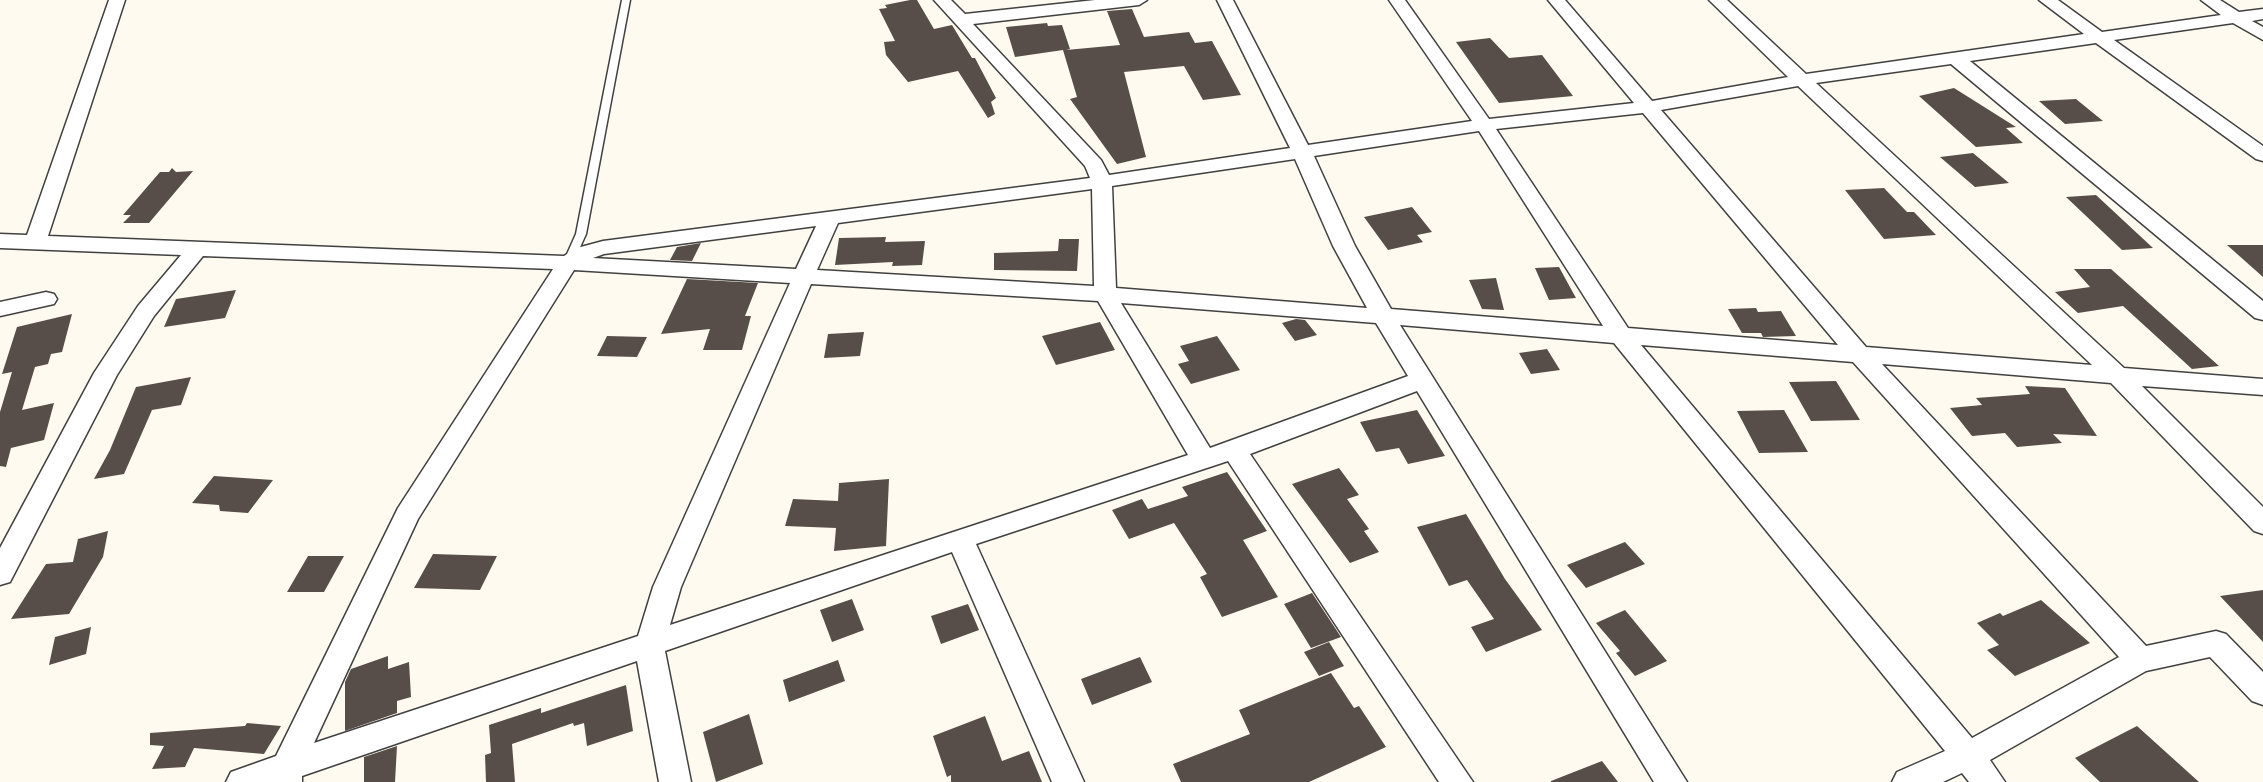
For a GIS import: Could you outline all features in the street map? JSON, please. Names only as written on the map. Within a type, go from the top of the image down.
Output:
[{"type":"street","points":[[36,242],[117,0]]},
{"type":"street","points":[[942,0],[1094,164],[1102,182],[1105,294],[1204,460]]},
{"type":"street","points":[[960,20],[1139,0]]},
{"type":"street","points":[[1225,0],[1302,152],[1344,246],[1383,316],[1671,782]]},
{"type":"street","points":[[1397,0],[1484,125],[1621,336],[1989,782]]},
{"type":"street","points":[[1556,0],[1860,355],[2140,660]]},
{"type":"street","points":[[1717,0],[2117,375],[2263,524]]},
{"type":"street","points":[[2047,0],[2263,155]]},
{"type":"street","points":[[2209,0],[2263,35]]},
{"type":"street","points":[[287,774],[408,515],[568,263],[585,253],[603,248],[830,216],[1102,182],[1484,125],[1649,107],[1800,80],[2263,14]]},
{"type":"street","points":[[1954,57],[2263,313]]},
{"type":"street","points":[[675,782],[649,646],[667,587],[830,216]]},
{"type":"street","points":[[0,241],[568,263],[1105,294],[2263,387]]},
{"type":"street","points":[[0,574],[106,373],[146,311],[196,249]]},
{"type":"street","points":[[0,309],[46,299]]},
{"type":"street","points":[[242,782],[287,774],[960,539],[1234,450],[1423,380]]},
{"type":"street","points":[[1234,450],[1457,782]]},
{"type":"street","points":[[960,539],[1068,782]]},
{"type":"street","points":[[1908,782],[1968,756],[2140,660],[2216,643],[2263,692]]},
{"type":"lane","points":[[568,263],[581,234],[626,0]]},
{"type":"building","points":[[917,0],[934,29],[952,25],[972,58],[975,58],[996,98],[991,102],[995,114],[988,118],[958,71],[908,82],[886,55],[884,42],[895,41],[879,9],[887,8],[885,5]]},
{"type":"building","points":[[1132,9],[1144,37],[1189,32],[1195,43],[1212,41],[1241,95],[1203,100],[1184,66],[1124,72],[1146,157],[1117,164],[1070,99],[1077,97],[1063,50],[1015,57],[1006,27],[1047,23],[1048,26],[1062,25],[1070,49],[1066,50],[1120,45],[1107,11]]},
{"type":"building","points":[[1490,38],[1509,58],[1542,55],[1573,96],[1499,103],[1456,42]]},
{"type":"building","points":[[1954,88],[2016,127],[2006,128],[2023,143],[1976,147],[1919,96]]},
{"type":"building","points":[[2076,99],[2103,121],[2065,124],[2039,101]]},
{"type":"building","points":[[1973,153],[2009,183],[1975,187],[1940,157]]},
{"type":"building","points":[[172,168],[176,172],[193,171],[149,223],[123,223],[131,215],[123,215],[160,172],[169,172]]},
{"type":"building","points":[[1884,188],[1907,212],[1914,212],[1936,235],[1884,239],[1845,190]]},
{"type":"building","points":[[2096,195],[2153,248],[2122,250],[2066,197]]},
{"type":"building","points":[[1412,207],[1432,232],[1417,235],[1423,242],[1388,250],[1364,217]]},
{"type":"building","points":[[886,237],[885,242],[925,241],[922,265],[892,266],[893,262],[835,265],[839,238]]},
{"type":"building","points":[[1059,239],[1079,239],[1077,271],[994,270],[994,253],[1058,251]]},
{"type":"building","points":[[701,243],[692,261],[670,260],[677,247]]},
{"type":"building","points":[[2227,245],[2263,245],[2263,277]]},
{"type":"building","points":[[1559,267],[1576,298],[1549,300],[1535,268]]},
{"type":"building","points":[[2074,269],[2111,269],[2219,366],[2192,369],[2123,306],[2078,313],[2055,292],[2090,287]]},
{"type":"building","points":[[1496,278],[1504,310],[1482,309],[1469,280]]},
{"type":"building","points":[[687,279],[758,283],[745,316],[751,316],[742,350],[703,350],[710,329],[661,334]]},
{"type":"building","points":[[236,290],[225,318],[164,327],[176,299]]},
{"type":"building","points":[[1756,308],[1758,312],[1781,311],[1796,336],[1763,337],[1761,333],[1742,333],[1728,309]]},
{"type":"building","points":[[72,314],[62,352],[51,354],[48,364],[35,367],[22,410],[54,403],[44,440],[11,448],[6,467],[0,466],[0,412],[12,372],[2,374],[17,327]]},
{"type":"building","points":[[1296,319],[1305,320],[1317,335],[1295,341],[1282,323]]},
{"type":"building","points":[[1100,322],[1115,350],[1056,365],[1042,336]]},
{"type":"building","points":[[864,332],[860,356],[824,358],[828,334]]},
{"type":"building","points":[[607,336],[647,337],[637,357],[597,356]]},
{"type":"building","points":[[1217,336],[1240,370],[1191,384],[1178,364],[1189,361],[1180,346]]},
{"type":"building","points":[[1547,349],[1560,370],[1531,374],[1519,353]]},
{"type":"building","points":[[191,377],[181,405],[152,410],[124,474],[94,479],[110,450],[136,387]]},
{"type":"building","points":[[1836,381],[1860,420],[1811,421],[1789,382]]},
{"type":"building","points":[[2025,386],[2065,388],[2097,436],[2053,434],[2062,443],[2017,447],[2005,433],[1972,436],[1950,408],[1982,405],[1976,398],[2030,394]]},
{"type":"building","points":[[1417,410],[1445,456],[1408,464],[1399,448],[1376,452],[1360,422]]},
{"type":"building","points":[[1784,410],[1808,452],[1759,453],[1737,411]]},
{"type":"building","points":[[1339,468],[1359,495],[1347,499],[1369,529],[1364,531],[1379,552],[1350,563],[1292,484]]},
{"type":"building","points":[[1227,472],[1267,531],[1243,540],[1278,597],[1222,617],[1200,577],[1207,574],[1174,523],[1129,539],[1112,510],[1142,499],[1148,509],[1188,496],[1182,487]]},
{"type":"building","points":[[214,476],[273,480],[248,513],[220,511],[219,505],[192,503]]},
{"type":"building","points":[[889,479],[886,546],[834,551],[836,528],[785,526],[793,499],[838,501],[839,483]]},
{"type":"building","points":[[1466,514],[1505,579],[1542,630],[1486,652],[1471,627],[1494,619],[1467,580],[1449,586],[1417,527]]},
{"type":"building","points":[[108,531],[103,557],[69,614],[11,619],[46,564],[73,562],[78,539]]},
{"type":"building","points":[[1625,542],[1645,564],[1586,588],[1567,565]]},
{"type":"building","points":[[433,554],[497,556],[480,590],[414,588]]},
{"type":"building","points":[[308,556],[344,556],[324,592],[287,592]]},
{"type":"building","points":[[2263,590],[2263,642],[2220,596]]},
{"type":"building","points":[[1312,593],[1341,637],[1311,648],[1284,604]]},
{"type":"building","points":[[852,599],[864,630],[832,642],[820,610]]},
{"type":"building","points":[[2041,600],[2090,643],[2015,676],[1987,650],[1999,645],[1977,623],[2000,613],[2003,616]]},
{"type":"building","points":[[968,604],[979,630],[941,644],[931,616]]},
{"type":"building","points":[[1625,610],[1667,661],[1635,676],[1616,653],[1620,651],[1596,623]]},
{"type":"building","points":[[91,627],[86,654],[49,665],[55,637]]},
{"type":"building","points":[[1329,642],[1344,666],[1319,676],[1304,652]]},
{"type":"building","points":[[388,656],[388,669],[409,662],[411,697],[397,701],[397,713],[345,731],[345,682],[351,669]]},
{"type":"building","points":[[1140,657],[1152,682],[1092,705],[1081,679]]},
{"type":"building","points":[[838,660],[845,681],[789,702],[783,680]]},
{"type":"building","points":[[1331,673],[1354,708],[1359,706],[1386,747],[1309,782],[1181,782],[1173,764],[1250,734],[1239,710]]},
{"type":"building","points":[[626,685],[633,731],[587,746],[584,723],[574,726],[573,723],[512,744],[515,782],[486,782],[485,755],[491,753],[489,725],[541,708],[541,713]]},
{"type":"building","points":[[749,714],[763,764],[716,782],[703,732]]},
{"type":"building","points":[[985,716],[1002,761],[1029,751],[1042,782],[951,782],[951,775],[947,777],[933,736]]},
{"type":"building","points":[[247,723],[281,726],[264,754],[194,748],[185,767],[152,769],[164,746],[150,745],[150,733],[245,726]]},
{"type":"building","points":[[2137,726],[2199,782],[2100,782],[2075,758]]},
{"type":"building","points":[[397,746],[395,782],[364,782],[364,757]]},
{"type":"building","points":[[1602,761],[1618,782],[1551,782],[1551,781]]}]
